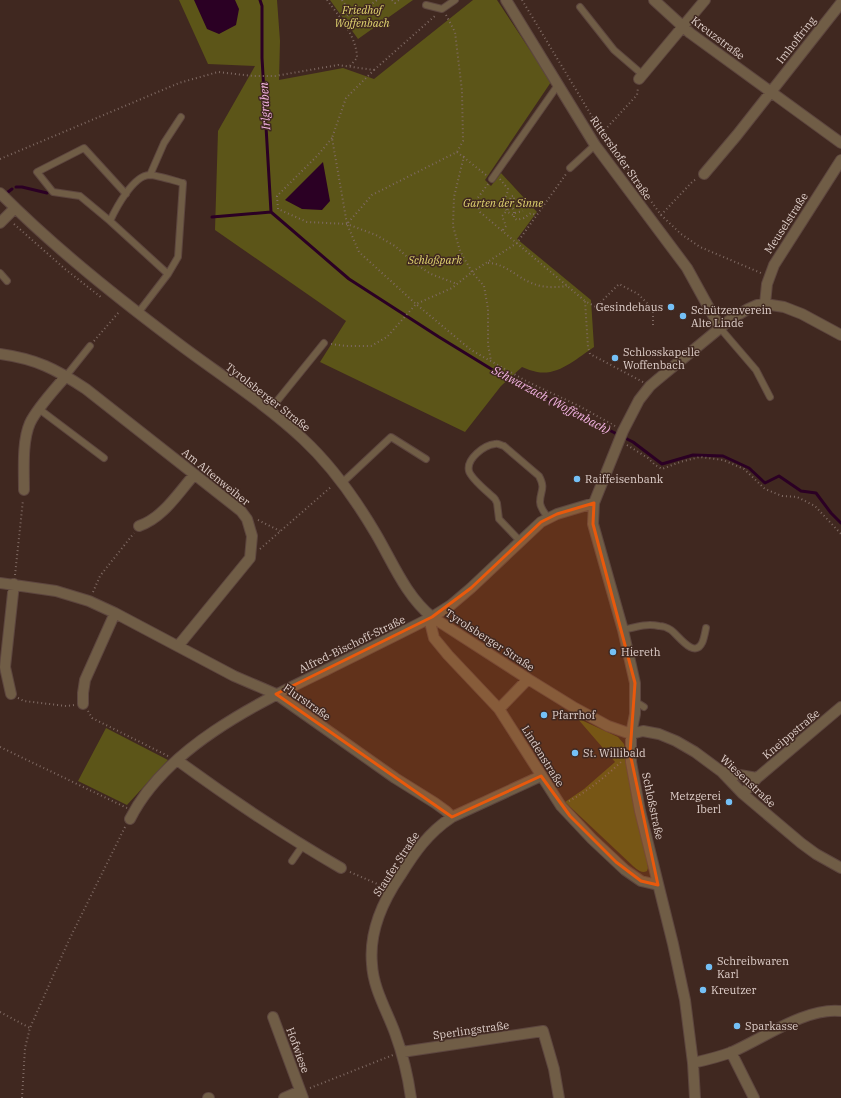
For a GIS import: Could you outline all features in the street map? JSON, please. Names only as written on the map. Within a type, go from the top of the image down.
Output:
[{"type":"street","name":"Rittershofer Straße","points":[[506,0],[595,146],[682,261],[720,328]]},
{"type":"street","name":"Kreuzstraße","points":[[654,0],[683,27],[841,143]]},
{"type":"street","points":[[641,77],[706,0]]},
{"type":"street","name":"Imhoffring","points":[[770,92],[841,3]]},
{"type":"street","points":[[704,174],[737,136],[770,92]]},
{"type":"street","name":"Meuselstraße","points":[[765,304],[768,277],[841,160]]},
{"type":"street","name":"Tyrolsberger Straße","points":[[0,193],[70,258],[138,313],[269,411],[303,440],[339,487],[366,517],[413,598],[422,609],[528,679],[608,726],[630,734]]},
{"type":"street","points":[[3,220],[15,208]]},
{"type":"street","points":[[765,304],[775,305],[791,310],[841,335]]},
{"type":"street","name":"Schloßstraße","points":[[694,1098],[693,1063],[685,1000],[638,798],[630,752],[630,734],[635,714],[640,704],[623,630],[594,524],[594,503],[618,441],[635,406],[650,386],[731,319],[757,305],[765,304]]},
{"type":"street","name":"Am Altenweiher","points":[[0,354],[36,362],[66,376],[86,389],[241,511],[247,519],[252,536],[250,558]]},
{"type":"street","points":[[24,490],[26,438],[31,421],[66,376]]},
{"type":"street","points":[[140,526],[154,519],[194,475]]},
{"type":"street","name":"Alfred-Bischoff-Straße","points":[[132,815],[145,794],[161,776],[193,746],[215,731],[276,694],[432,617],[451,605],[471,588],[520,541],[548,518],[594,503]]},
{"type":"street","points":[[178,646],[250,558]]},
{"type":"street","name":"Flurstraße","points":[[0,583],[56,591],[89,601],[115,613],[234,676],[276,694],[395,778],[435,803],[452,817]]},
{"type":"street","points":[[11,694],[5,667],[14,584]]},
{"type":"street","points":[[83,704],[85,680],[115,613]]},
{"type":"street","name":"Lindenstraße","points":[[432,617],[431,626],[434,638],[499,709],[561,806],[592,839],[625,870],[641,881],[658,885]]},
{"type":"street","points":[[499,709],[528,679]]},
{"type":"street","name":"Kneippstraße","points":[[743,794],[757,778],[841,707]]},
{"type":"street","name":"Wiesenstraße","points":[[630,734],[643,731],[668,733],[722,772],[743,794],[801,843],[816,854],[841,868]]},
{"type":"street","points":[[177,760],[215,788],[341,868]]},
{"type":"street","points":[[722,772],[757,778]]},
{"type":"street","name":"Staufer Straße","points":[[411,1098],[402,1052],[383,1005],[372,964],[375,932],[382,907],[390,890],[414,854],[428,836],[440,825],[452,817],[541,776]]},
{"type":"street","points":[[693,1063],[731,1052],[808,1015],[823,1011],[841,1011]]},
{"type":"street","name":"Hofwiese","points":[[273,1017],[301,1095]]},
{"type":"street","name":"Sperlingstraße","points":[[402,1052],[544,1031],[554,1069],[559,1098]]},
{"type":"street","points":[[731,1052],[754,1098]]},
{"type":"street","points":[[284,1098],[301,1095]]},
{"type":"lane","points":[[426,5],[442,9],[455,0]]},
{"type":"lane","points":[[580,7],[614,50],[641,77]]},
{"type":"lane","points":[[494,177],[558,85]]},
{"type":"lane","points":[[150,175],[164,143],[181,117]]},
{"type":"lane","points":[[570,168],[595,146]]},
{"type":"lane","points":[[126,194],[84,148],[37,172],[54,192],[80,196],[168,274]]},
{"type":"lane","points":[[110,221],[119,202],[140,178],[150,175],[183,182],[178,256],[168,274],[138,313]]},
{"type":"lane","points":[[0,273],[7,281]]},
{"type":"lane","points":[[720,328],[756,370],[770,397]]},
{"type":"lane","points":[[269,411],[324,343]]},
{"type":"lane","points":[[66,376],[90,346]]},
{"type":"lane","points":[[39,409],[104,458]]},
{"type":"lane","points":[[339,487],[391,438],[426,459]]},
{"type":"lane","points":[[520,541],[499,519],[495,499],[470,473],[468,467],[470,462],[479,451],[489,444],[497,443],[515,454],[539,476],[543,482],[540,503],[548,518]]},
{"type":"lane","points":[[623,630],[641,625],[651,624],[660,626],[670,630],[688,646],[696,648],[702,643],[706,628]]},
{"type":"lane","points":[[292,861],[303,845]]},
{"type":"path","points":[[327,0],[352,38],[357,58],[350,67]]},
{"type":"path","points":[[342,0],[354,17],[378,0]]},
{"type":"path","points":[[392,0],[395,3],[399,0]]},
{"type":"path","points":[[522,0],[602,133],[661,215],[681,234],[700,247],[768,277]]},
{"type":"path","points":[[347,224],[372,195],[457,152],[463,141],[462,90],[455,32],[442,9],[374,70],[346,98],[332,138],[318,155],[277,196],[278,209],[307,222],[347,224],[376,235],[395,246],[414,263],[431,274],[457,284]]},
{"type":"path","points":[[342,22],[351,12]]},
{"type":"path","points":[[0,159],[179,83],[218,72],[253,76],[275,76],[338,65],[374,70]]},
{"type":"path","points":[[602,133],[637,95],[641,77]]},
{"type":"path","points":[[332,138],[347,224],[359,252],[416,304],[471,350],[528,382],[580,406],[623,431]]},
{"type":"path","points":[[457,152],[494,177],[508,189],[502,202]]},
{"type":"path","points":[[464,156],[454,198],[453,226],[460,251],[472,272],[484,286],[488,309],[488,344],[491,361]]},
{"type":"path","points":[[661,215],[692,182],[704,174]]},
{"type":"path","points":[[494,177],[477,199],[478,207],[484,216],[503,230],[516,243],[585,301],[596,307],[619,284],[638,294],[653,309],[653,326]]},
{"type":"path","points":[[324,343],[346,346],[371,346],[388,337],[416,304],[452,288],[472,272],[516,243],[564,177]]},
{"type":"path","points":[[503,230],[506,224],[502,216],[514,201],[514,196],[511,196],[510,200]]},
{"type":"path","points":[[491,201],[502,202],[510,205],[514,218],[517,220],[524,218],[531,213],[536,215]]},
{"type":"path","points":[[502,202],[506,211],[514,214],[523,211]]},
{"type":"path","points":[[3,220],[107,302]]},
{"type":"path","points":[[487,263],[492,263],[505,268],[539,286],[550,288],[567,286]]},
{"type":"path","points":[[585,301],[588,348],[590,354],[650,386]]},
{"type":"path","points":[[90,346],[119,312]]},
{"type":"path","points":[[618,441],[636,450],[662,469],[680,462],[700,457],[723,460],[744,469],[765,489],[782,496],[798,497],[815,506],[841,534]]},
{"type":"path","points":[[250,558],[332,486],[339,487]]},
{"type":"path","points":[[14,584],[24,490]]},
{"type":"path","points":[[241,511],[280,531]]},
{"type":"path","points":[[89,601],[100,576],[140,526]]},
{"type":"path","points":[[11,694],[24,701],[66,706],[83,704],[92,718],[177,760]]},
{"type":"path","points":[[0,747],[132,815],[69,940],[30,1028],[25,1048],[22,1098]]},
{"type":"path","points":[[561,806],[579,796],[608,774],[630,752]]},
{"type":"path","points":[[341,868],[390,890]]},
{"type":"path","points":[[0,1012],[30,1028]]},
{"type":"path","points":[[301,1095],[402,1052]]},
{"type":"highlighted area","points":[[594,503],[593,524],[635,683],[630,753],[658,885],[641,881],[616,862],[570,816],[541,776],[452,817],[276,694],[432,617],[471,588],[541,522],[557,514]]},
{"type":"green space","points":[[179,0],[277,0],[280,41],[279,80],[343,68],[374,79],[473,0],[497,0],[551,82],[485,180],[491,186],[501,173],[537,212],[517,239],[591,300],[594,347],[574,361],[560,369],[553,371],[545,373],[537,372],[522,367],[501,386],[465,432],[320,362],[346,321],[215,230],[218,131],[255,66],[208,64]]},
{"type":"green space","name":"Friedhof Woffenbach","points":[[330,0],[413,0],[358,39]]},
{"type":"green space","points":[[577,718],[618,737],[624,744],[648,868],[645,872],[641,872],[633,866],[565,802],[584,789],[615,762]]},
{"type":"green space","points":[[106,728],[168,760],[127,805],[78,781]]},
{"type":"shaded area","points":[[194,0],[235,0],[239,9],[236,25],[219,34],[207,29]]},
{"type":"shaded area","points":[[323,162],[330,201],[322,210],[302,209],[285,200]]},
{"type":"waterway","name":"Irlgraben","points":[[260,0],[262,6],[262,58],[271,212]]},
{"type":"waterway","points":[[16,187],[47,193]]},
{"type":"waterway","points":[[8,192],[12,189]]},
{"type":"waterway","name":"Schwarzach (Woffenbach)","points":[[271,212],[349,279],[511,381],[633,442],[662,464],[693,455],[723,456],[749,468],[765,483],[779,476],[801,491],[816,493],[831,513],[841,523]]},
{"type":"waterway","points":[[212,217],[271,212]]},
{"type":"place","name":"Gesindehaus","points":[[671,307]]},
{"type":"place","name":"Schützenverein Alte Linde","points":[[683,316]]},
{"type":"place","name":"Schlosskapelle Woffenbach","points":[[615,358]]},
{"type":"place","name":"Raiffeisenbank","points":[[577,479]]},
{"type":"place","name":"Hiereth","points":[[613,652]]},
{"type":"place","name":"Pfarrhof","points":[[544,715]]},
{"type":"place","name":"St. Willibald","points":[[575,753]]},
{"type":"place","name":"Metzgerei Iberl","points":[[729,802]]},
{"type":"place","name":"Schreibwaren Karl","points":[[709,967]]},
{"type":"place","name":"Kreutzer","points":[[703,990]]},
{"type":"place","name":"Sparkasse","points":[[737,1026]]},
{"type":"park label","name":"Garten der Sinne","points":[[503,203]]},
{"type":"park label","name":"Schloßpark","points":[[435,260]]}]
